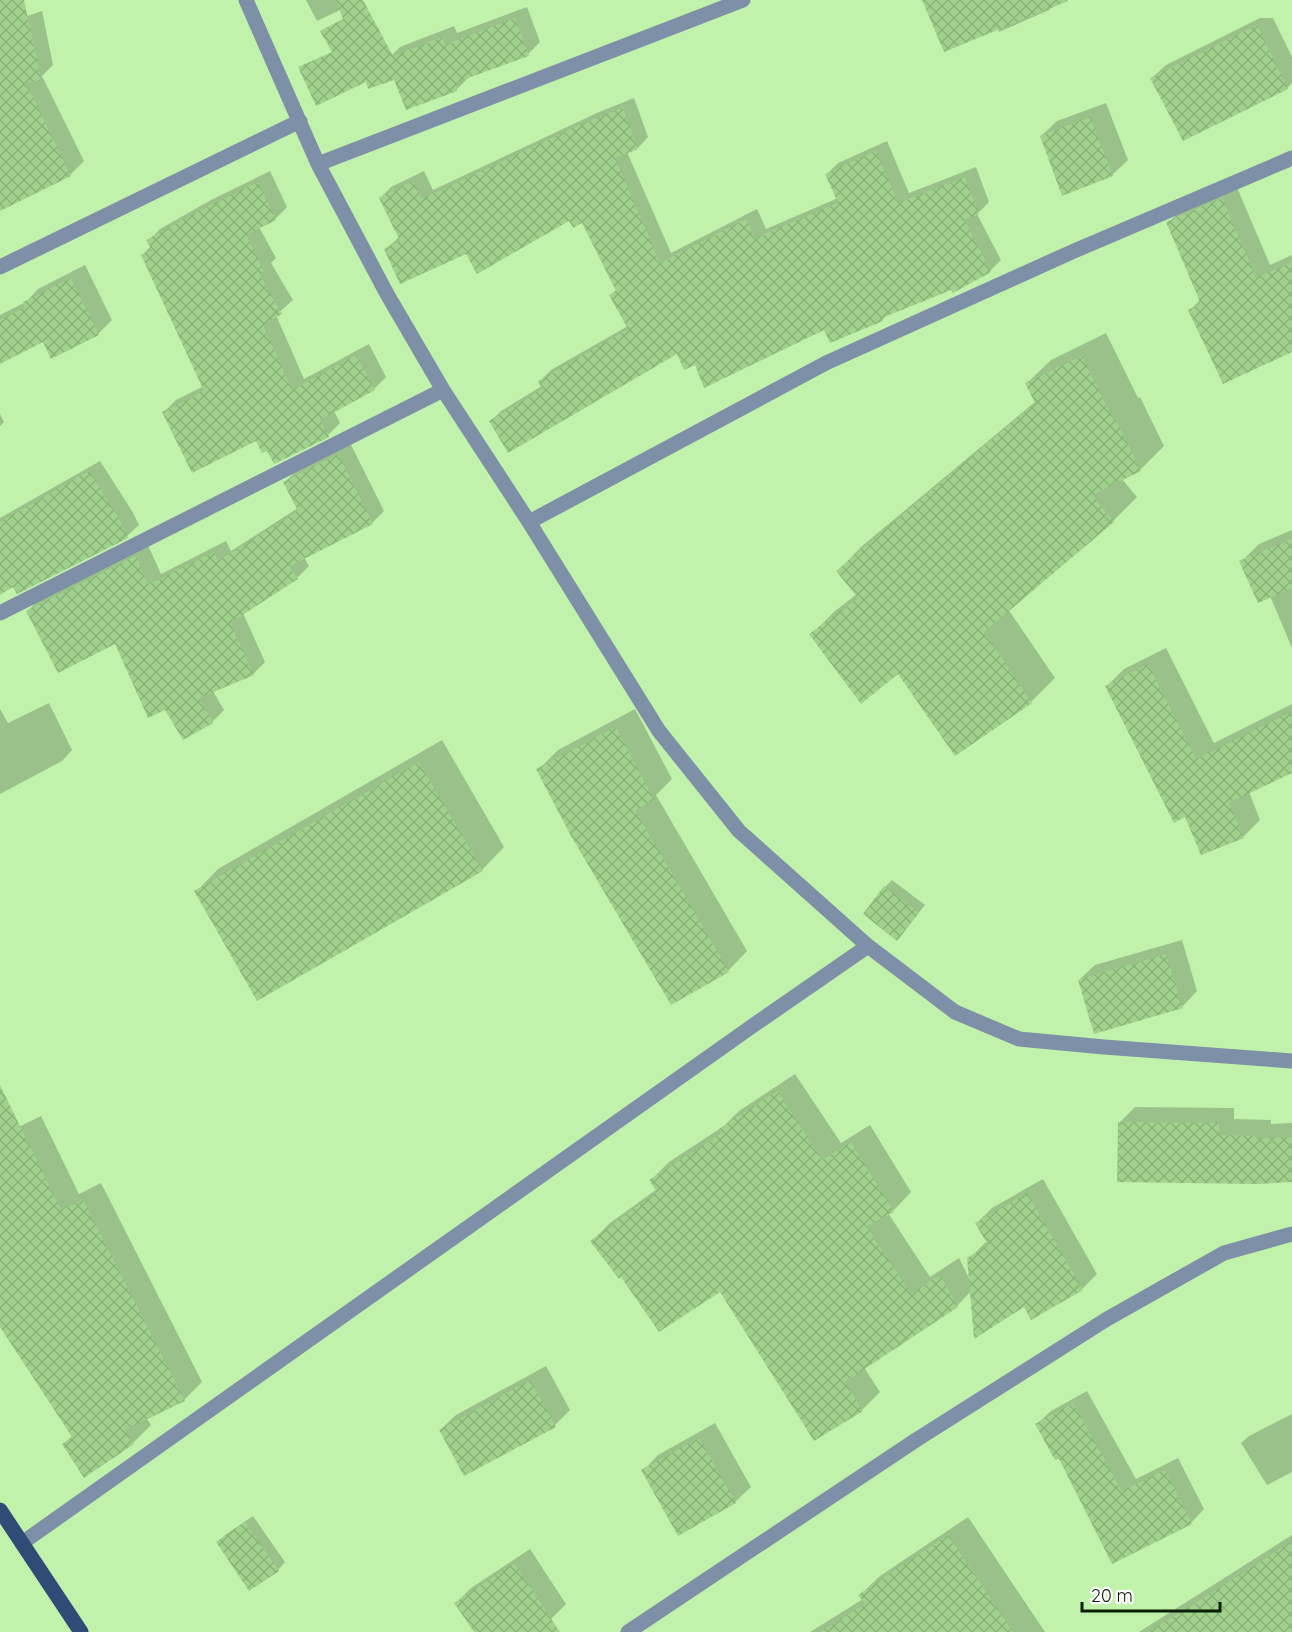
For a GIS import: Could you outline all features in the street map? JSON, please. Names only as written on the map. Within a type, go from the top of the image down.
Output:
[{"type":"main road","points":[[0,1510],[81,1632]]},
{"type":"street","points":[[246,0],[318,164],[387,294],[442,390],[529,522],[659,731],[740,831],[868,946],[955,1012],[1019,1039],[1292,1061]]},
{"type":"street","points":[[318,164],[743,0]]},
{"type":"street","points":[[0,267],[300,121]]},
{"type":"street","points":[[529,522],[826,363],[1074,251],[1292,158]]},
{"type":"street","points":[[0,613],[442,390]]},
{"type":"street","points":[[22,1543],[868,946]]},
{"type":"street","points":[[628,1632],[916,1440],[1107,1319],[1224,1253],[1292,1234]]},
{"type":"building","points":[[0,0],[24,0],[41,80],[26,83],[71,176],[0,211]]},
{"type":"building","points":[[336,0],[363,0],[393,56],[442,37],[445,45],[515,18],[529,56],[457,82],[457,91],[406,110],[394,80],[368,89],[366,82],[316,106],[298,67],[332,52],[320,31],[343,19]]},
{"type":"building","points":[[922,0],[1067,0],[1068,1],[944,52]]},
{"type":"building","points":[[1257,25],[1288,89],[1183,141],[1150,78]]},
{"type":"building","points":[[623,108],[638,149],[615,158],[660,263],[746,219],[755,238],[838,203],[825,174],[876,151],[898,203],[965,177],[979,214],[964,220],[991,272],[953,293],[951,290],[882,318],[883,321],[830,343],[824,330],[704,388],[695,365],[684,370],[677,354],[508,453],[489,421],[542,389],[538,381],[628,329],[609,295],[616,291],[582,223],[573,228],[569,221],[477,274],[466,254],[400,284],[384,249],[400,241],[379,198],[413,181],[422,199],[586,122]]},
{"type":"building","points":[[1090,117],[1113,176],[1062,196],[1040,136]]},
{"type":"building","points":[[258,182],[276,220],[246,235],[264,271],[259,274],[282,314],[263,325],[292,390],[356,355],[375,390],[320,420],[329,437],[274,464],[267,451],[262,453],[256,441],[192,473],[162,412],[204,391],[141,255],[152,250],[146,240]]},
{"type":"building","points":[[1222,198],[1256,278],[1292,262],[1292,352],[1223,384],[1188,310],[1201,304],[1166,222]]},
{"type":"building","points":[[71,278],[99,335],[51,359],[43,342],[0,364],[0,320],[25,307],[23,302]]},
{"type":"building","points":[[1082,356],[1141,471],[1092,495],[1114,522],[984,632],[1032,703],[955,756],[898,674],[861,704],[809,634],[858,598],[836,571],[1035,403],[1025,383]]},
{"type":"building","points":[[338,454],[373,524],[290,566],[298,579],[230,623],[254,675],[199,698],[213,723],[183,740],[165,710],[148,718],[115,644],[58,673],[26,611],[136,556],[148,585],[214,552],[218,561],[298,511],[283,482]]},
{"type":"building","points":[[89,471],[121,522],[128,538],[17,594],[13,587],[0,595],[0,522]]},
{"type":"building","points":[[1292,539],[1292,588],[1258,603],[1239,561]]},
{"type":"building","points":[[1148,664],[1196,759],[1292,712],[1292,773],[1229,803],[1244,838],[1201,855],[1185,817],[1174,823],[1105,686]]},
{"type":"building","points":[[616,727],[654,800],[635,810],[729,972],[671,1005],[571,836],[536,769]]},
{"type":"building","points":[[419,762],[483,871],[257,1001],[194,891]]},
{"type":"building","points":[[884,886],[919,913],[897,941],[863,914]]},
{"type":"building","points":[[1166,954],[1183,1008],[1094,1034],[1078,980]]},
{"type":"building","points":[[0,1085],[61,1210],[83,1200],[185,1401],[125,1430],[134,1444],[84,1478],[62,1444],[72,1437],[0,1327]]},
{"type":"building","points":[[777,1091],[822,1160],[851,1142],[894,1212],[866,1226],[911,1294],[940,1275],[958,1307],[845,1382],[863,1411],[814,1441],[720,1292],[659,1332],[621,1277],[619,1279],[590,1241],[657,1192],[649,1180],[722,1133],[719,1129]]},
{"type":"building","points":[[1118,1122],[1219,1123],[1219,1135],[1256,1136],[1256,1139],[1292,1137],[1292,1182],[1257,1184],[1117,1182]]},
{"type":"building","points":[[1027,1193],[1083,1290],[1031,1320],[1024,1307],[974,1339],[967,1258],[988,1245],[975,1223]]},
{"type":"building","points":[[530,1380],[556,1427],[464,1476],[439,1430]]},
{"type":"building","points":[[1073,1403],[1122,1491],[1165,1470],[1192,1524],[1112,1564],[1059,1459],[1055,1460],[1035,1424]]},
{"type":"building","points":[[699,1438],[736,1503],[678,1536],[641,1470]]},
{"type":"building","points":[[245,1522],[279,1571],[249,1591],[216,1542]]},
{"type":"building","points":[[948,1535],[1013,1632],[820,1632],[865,1604],[858,1595]]},
{"type":"building","points":[[1292,1541],[1292,1632],[1148,1632],[1223,1586]]},
{"type":"building","points":[[514,1563],[560,1632],[474,1632],[454,1603]]}]
